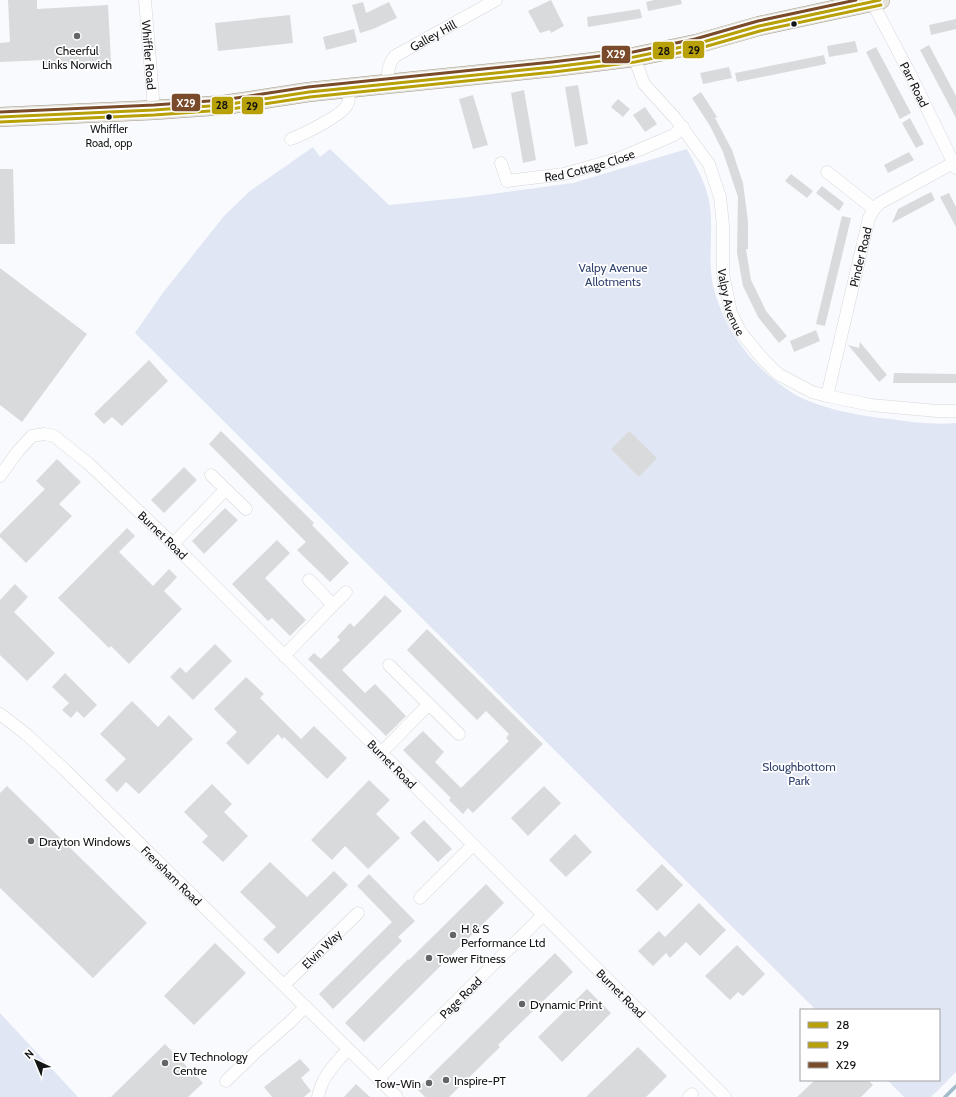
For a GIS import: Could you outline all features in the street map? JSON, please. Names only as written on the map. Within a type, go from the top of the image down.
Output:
[{"type":"main road","points":[[0,117],[154,110],[224,105],[289,94],[348,87],[553,67],[634,57],[696,44],[759,26],[874,0]]},
{"type":"street","name":"Whiffler Road","points":[[145,0],[154,110]]},
{"type":"street","name":"Galley Hill","points":[[388,84],[388,67],[390,61],[395,56],[496,0]]},
{"type":"street","name":"Parr Road","points":[[874,0],[955,165]]},
{"type":"street","name":"Valpy Avenue","points":[[634,57],[644,84],[683,127],[709,164],[720,197],[723,225],[723,274],[731,313],[740,331],[758,353],[778,374],[812,392],[871,405],[930,411],[956,411]]},
{"type":"street","points":[[291,139],[304,134],[343,111],[348,104],[348,87]]},
{"type":"street","name":"Red Cottage Close","points":[[501,163],[507,181],[564,174],[620,158],[674,135],[683,127]]},
{"type":"street","points":[[827,172],[874,209],[880,203],[955,165]]},
{"type":"street","name":"Pinder Road","points":[[827,396],[870,218],[874,209]]},
{"type":"street","name":"Burnet Road","points":[[0,476],[18,451],[32,436],[44,434],[54,436],[89,464],[173,544],[725,1097]]},
{"type":"street","points":[[211,475],[246,509]]},
{"type":"street","points":[[173,544],[225,490]]},
{"type":"street","points":[[309,580],[333,605]]},
{"type":"street","points":[[284,656],[346,592]]},
{"type":"street","points":[[389,665],[459,734]]},
{"type":"street","points":[[381,753],[429,704]]},
{"type":"street","name":"Frensham Road","points":[[0,714],[26,734],[65,770],[397,1097]]},
{"type":"street","points":[[420,898],[473,845]]},
{"type":"street","name":"Elvin Way","points":[[284,985],[358,913]]},
{"type":"street","name":"Page Road","points":[[378,1079],[543,915]]},
{"type":"street","points":[[226,1081],[264,1037],[290,1022],[306,1007]]},
{"type":"street","points":[[318,1097],[320,1086],[326,1075],[348,1049]]},
{"type":"green space","name":"Sloughbottom Park","points":[[313,147],[320,157],[330,149],[389,205],[469,197],[573,183],[687,149],[702,178],[708,196],[711,220],[710,257],[712,281],[715,293],[727,323],[744,349],[754,361],[766,373],[791,392],[801,398],[825,407],[865,416],[931,423],[956,423],[956,1072],[931,1097],[904,1097],[888,1081],[940,1081],[940,1009],[815,1009],[135,333],[162,294],[224,216],[250,191]]},
{"type":"green space","points":[[0,1013],[78,1097],[0,1097]]},
{"type":"building","name":"Cheerful Links Norwich","points":[[8,0],[37,0],[37,9],[108,5],[111,62],[45,66],[45,60],[0,62],[0,43],[10,42]]},
{"type":"building","points":[[551,0],[564,26],[551,33],[550,30],[540,33],[528,11]]},
{"type":"building","points":[[654,0],[681,0],[682,4],[648,11],[646,2]]},
{"type":"building","points":[[363,2],[366,13],[389,2],[397,18],[360,33],[352,5]]},
{"type":"building","points":[[640,9],[642,18],[588,27],[587,17]]},
{"type":"building","points":[[290,15],[293,43],[218,51],[215,23]]},
{"type":"building","points":[[956,19],[956,29],[931,35],[929,25]]},
{"type":"building","points":[[354,29],[357,42],[326,50],[323,37]]},
{"type":"building","points":[[855,41],[858,52],[829,57],[827,46]]},
{"type":"building","points":[[929,45],[956,96],[956,118],[920,50]]},
{"type":"building","points":[[876,47],[911,113],[900,119],[866,52]]},
{"type":"building","points":[[824,55],[826,64],[737,82],[735,73]]},
{"type":"building","points":[[729,67],[732,78],[703,84],[700,73]]},
{"type":"building","points":[[578,85],[588,144],[575,147],[565,87]]},
{"type":"building","points":[[524,90],[536,160],[523,163],[511,93]]},
{"type":"building","points":[[701,92],[717,117],[715,118],[732,150],[743,183],[748,221],[748,249],[746,249],[751,280],[766,311],[787,336],[779,343],[758,317],[743,286],[737,253],[738,197],[723,152],[710,126],[692,98]]},
{"type":"building","points":[[473,95],[488,145],[473,149],[459,99]]},
{"type":"building","points":[[618,99],[630,109],[623,117],[611,107]]},
{"type":"building","points":[[645,107],[657,124],[645,132],[633,115]]},
{"type":"building","points":[[910,118],[924,144],[916,148],[902,123]]},
{"type":"building","points":[[909,152],[914,160],[888,173],[884,165]]},
{"type":"building","points":[[0,169],[13,169],[15,244],[0,244]]},
{"type":"building","points":[[791,174],[813,191],[807,198],[785,181]]},
{"type":"building","points":[[822,186],[844,203],[839,211],[816,193]]},
{"type":"building","points":[[931,192],[935,200],[892,223],[898,209]]},
{"type":"building","points":[[949,193],[956,207],[956,227],[940,197]]},
{"type":"building","points":[[842,216],[851,218],[825,326],[816,324]]},
{"type":"building","points":[[0,268],[87,334],[22,422],[0,405]]},
{"type":"building","points":[[816,330],[820,341],[794,352],[790,341]]},
{"type":"building","points":[[860,342],[887,375],[879,382],[848,345],[859,348]]},
{"type":"building","points":[[149,360],[168,381],[122,426],[112,417],[104,424],[94,414]]},
{"type":"building","points":[[894,373],[956,374],[956,383],[893,383]]},
{"type":"building","points":[[221,431],[314,523],[312,525],[349,563],[330,582],[297,550],[306,542],[209,444]]},
{"type":"building","points":[[629,431],[657,458],[639,477],[611,449]]},
{"type":"building","points":[[57,459],[81,482],[59,504],[72,516],[26,563],[0,537],[0,534],[45,489],[36,481]]},
{"type":"building","points":[[184,467],[197,480],[164,513],[151,500]]},
{"type":"building","points":[[225,508],[238,520],[204,554],[192,541]]},
{"type":"building","points":[[127,528],[135,536],[119,552],[153,586],[169,569],[177,577],[164,591],[182,609],[129,664],[111,646],[109,648],[58,598]]},
{"type":"building","points":[[277,540],[290,553],[265,578],[306,620],[290,636],[272,618],[268,621],[232,584]]},
{"type":"building","points":[[15,584],[28,597],[14,612],[55,653],[27,681],[0,655],[0,600]]},
{"type":"building","points":[[385,595],[402,611],[342,670],[365,693],[375,684],[406,716],[386,736],[308,659],[314,653],[321,659],[340,640],[337,637],[350,623],[354,627]]},
{"type":"building","points":[[427,629],[543,744],[473,813],[468,808],[463,814],[449,800],[451,798],[403,750],[423,731],[444,752],[435,762],[461,788],[509,741],[506,738],[509,734],[486,711],[477,720],[407,650]]},
{"type":"building","points":[[215,644],[232,661],[193,700],[170,677],[180,667],[186,673]]},
{"type":"building","points":[[65,673],[97,705],[84,718],[77,711],[71,718],[62,710],[69,703],[52,687]]},
{"type":"building","points":[[246,677],[264,694],[260,698],[301,739],[314,726],[347,758],[327,779],[284,737],[282,739],[278,734],[248,765],[226,743],[237,732],[214,709]]},
{"type":"building","points":[[132,701],[158,727],[169,715],[193,739],[139,794],[126,782],[117,792],[105,780],[126,759],[100,734]]},
{"type":"building","points":[[369,780],[390,800],[376,814],[400,838],[368,869],[345,846],[332,860],[311,840]]},
{"type":"building","points":[[212,784],[232,804],[224,812],[248,836],[223,862],[202,842],[208,836],[184,812]]},
{"type":"building","name":"Drayton Windows","points":[[7,786],[147,923],[93,978],[0,888],[0,793]]},
{"type":"building","points":[[544,786],[561,803],[528,836],[511,818]]},
{"type":"building","points":[[424,820],[452,849],[438,862],[410,833]]},
{"type":"building","points":[[575,834],[592,852],[566,877],[549,860]]},
{"type":"building","points":[[270,862],[307,897],[334,871],[348,885],[278,954],[263,939],[276,927],[240,892]]},
{"type":"building","points":[[662,864],[683,885],[657,911],[636,890]]},
{"type":"building","points":[[369,874],[415,921],[398,937],[402,941],[333,1009],[319,994],[392,922],[357,886]]},
{"type":"building","points":[[486,884],[504,903],[364,1042],[345,1023],[408,959],[409,960]]},
{"type":"building","points":[[699,903],[726,930],[700,956],[686,942],[670,958],[666,953],[653,966],[638,951],[659,931],[665,937]]},
{"type":"building","points":[[215,943],[246,973],[194,1025],[164,996]]},
{"type":"building","points":[[737,945],[765,974],[743,996],[738,992],[730,1000],[705,976]]},
{"type":"building","points":[[555,953],[573,972],[498,1045],[500,1047],[449,1097],[425,1097],[417,1089]]},
{"type":"building","points":[[587,989],[611,1013],[562,1062],[538,1037]]},
{"type":"building","name":"EV Technology Centre","points":[[165,1044],[203,1083],[188,1097],[111,1097]]},
{"type":"building","points":[[638,1047],[667,1076],[646,1097],[586,1097]]},
{"type":"building","points":[[300,1059],[310,1070],[301,1078],[311,1091],[304,1097],[272,1097],[264,1087]]},
{"type":"building","points":[[814,1081],[869,1081],[873,1085],[861,1097],[797,1097]]},
{"type":"building","points":[[356,1084],[370,1097],[344,1097]]},
{"type":"waterway","points":[[945,1097],[956,1086]]},
{"type":"transit line","name":"X29","points":[[0,112],[154,105],[223,100],[308,87],[552,62],[633,52],[695,39],[758,21],[856,0]]},
{"type":"transit line","name":"28","points":[[0,117],[154,110],[224,105],[309,92],[553,67],[634,57],[696,44],[759,26],[880,0]]},
{"type":"transit line","name":"29","points":[[0,122],[154,115],[224,110],[310,97],[554,72],[635,62],[697,49],[760,31],[881,5]]},
{"type":"place","name":"Cheerful Links Norwich","points":[[77,36]]},
{"type":"place","name":"Whiffler Road, opp","points":[[109,117]]},
{"type":"place","name":"Drayton Windows","points":[[31,841]]},
{"type":"place","name":"H & S Performance Ltd","points":[[453,935]]},
{"type":"place","name":"Tower Fitness","points":[[429,958]]},
{"type":"place","name":"Dynamic Print","points":[[522,1004]]},
{"type":"place","name":"EV Technology Centre","points":[[165,1063]]},
{"type":"place","name":"Inspire-PT","points":[[446,1080]]},
{"type":"place","name":"Tow-Win","points":[[429,1083]]},
{"type":"park label","name":"Valpy Avenue Allotments","points":[[613,274]]}]
